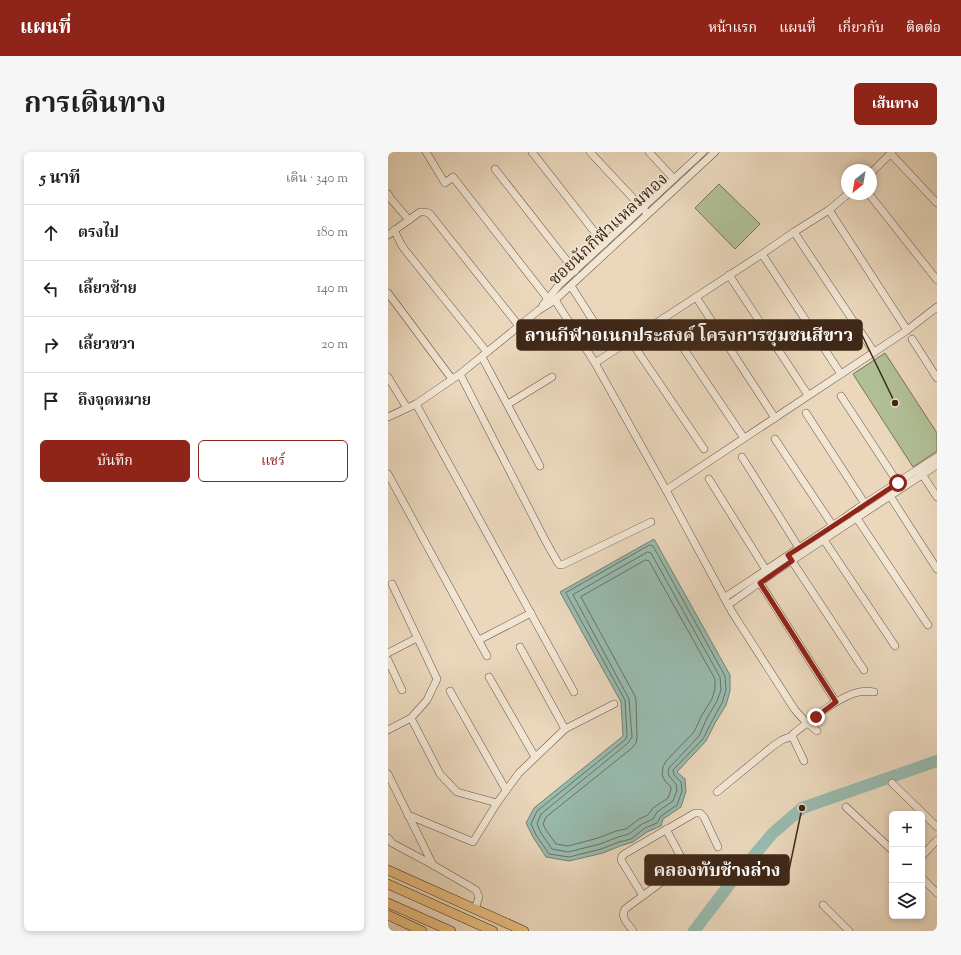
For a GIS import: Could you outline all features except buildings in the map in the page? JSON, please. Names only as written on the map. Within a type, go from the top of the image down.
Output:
[{"type":"main road","points":[[388,870],[524,931]]},
{"type":"main road","points":[[388,873],[413,881]]},
{"type":"main road","points":[[388,884],[493,931]]},
{"type":"main road","points":[[388,903],[451,931]]},
{"type":"main road","points":[[388,915],[422,931]]},
{"type":"street","points":[[426,152],[445,183],[453,177],[551,300],[596,363],[738,623],[795,710],[817,731]]},
{"type":"street","points":[[532,152],[604,244]]},
{"type":"street","points":[[590,152],[648,214]]},
{"type":"street","points":[[648,152],[674,179]]},
{"type":"street","name":"ซอยนักกีฬาแหลมทอง","points":[[551,300],[559,286],[703,152]]},
{"type":"street","name":"ซอยนักกีฬาแหลมทอง","points":[[388,417],[416,404],[460,374],[551,300],[571,286],[715,152]]},
{"type":"street","points":[[877,167],[891,153],[937,203]]},
{"type":"street","points":[[495,168],[575,271]]},
{"type":"street","points":[[388,194],[409,220]]},
{"type":"street","points":[[596,363],[829,210],[841,200]]},
{"type":"street","points":[[875,200],[937,280]]},
{"type":"street","points":[[829,210],[908,330]]},
{"type":"street","points":[[388,235],[420,212],[430,214],[519,326]]},
{"type":"street","points":[[394,230],[405,250],[485,354],[508,404],[540,466]]},
{"type":"street","points":[[794,232],[874,352]]},
{"type":"street","points":[[762,254],[840,374]]},
{"type":"street","points":[[729,275],[808,395]]},
{"type":"street","points":[[571,286],[603,336]]},
{"type":"street","points":[[388,293],[452,379]]},
{"type":"street","points":[[696,297],[775,418]]},
{"type":"street","points":[[666,490],[908,330],[937,307]]},
{"type":"street","points":[[663,318],[744,438]]},
{"type":"street","points":[[630,340],[704,449]]},
{"type":"street","points":[[912,340],[937,378]]},
{"type":"street","points":[[460,374],[545,540],[560,565],[651,522]]},
{"type":"street","points":[[508,404],[552,377]]},
{"type":"street","points":[[388,378],[407,408]]},
{"type":"street","points":[[841,396],[898,483]]},
{"type":"street","points":[[416,404],[574,692]]},
{"type":"street","points":[[806,413],[865,504]]},
{"type":"street","points":[[775,439],[833,526]]},
{"type":"street","points":[[742,457],[799,548]]},
{"type":"street","points":[[728,605],[760,583],[790,558],[799,548],[833,526],[890,496],[937,457]]},
{"type":"street","points":[[724,598],[766,570],[824,540],[855,515],[865,504],[898,483],[937,465]]},
{"type":"street","points":[[920,472],[937,497]]},
{"type":"street","points":[[388,474],[487,656]]},
{"type":"street","points":[[709,479],[766,570]]},
{"type":"street","points":[[890,496],[937,569]]},
{"type":"street","points":[[855,515],[928,625]]},
{"type":"street","points":[[824,540],[894,646]]},
{"type":"street","points":[[790,558],[864,670]]},
{"type":"street","points":[[760,583],[836,702]]},
{"type":"street","points":[[388,730],[411,718],[427,700],[437,679],[392,584]]},
{"type":"street","points":[[478,640],[531,613]]},
{"type":"street","points":[[388,653],[417,638]]},
{"type":"street","points":[[520,647],[565,729]]},
{"type":"street","points":[[388,660],[402,690]]},
{"type":"street","points":[[489,677],[536,757]]},
{"type":"street","points":[[450,691],[506,790]]},
{"type":"street","points":[[717,792],[774,746],[782,740],[792,736],[836,702],[855,693],[863,691],[874,692]]},
{"type":"street","points":[[408,815],[473,842],[497,802],[519,773],[565,729],[614,704]]},
{"type":"street","points":[[411,718],[440,774],[457,792],[497,802]]},
{"type":"street","points":[[792,736],[804,761]]},
{"type":"street","points":[[388,774],[433,865]]},
{"type":"street","points":[[892,783],[937,827]]},
{"type":"street","points":[[846,807],[889,847]]},
{"type":"street","points":[[643,896],[621,860],[622,856],[626,853],[695,812],[700,813],[704,817],[718,847]]},
{"type":"street","points":[[633,931],[623,918],[625,909],[684,864],[666,829]]},
{"type":"street","points":[[388,838],[392,843],[476,890],[479,897],[476,909]]},
{"type":"street","points":[[925,853],[937,840]]},
{"type":"street","points":[[925,881],[937,893]]},
{"type":"street","points":[[823,905],[849,931]]},
{"type":"green space","points":[[719,184],[760,224],[735,249],[695,208]]},
{"type":"green space","points":[[885,353],[937,433],[937,451],[913,467],[853,374]]},
{"type":"water","points":[[654,539],[730,675],[730,691],[726,705],[706,741],[677,772],[685,779],[686,791],[681,807],[663,819],[661,826],[647,832],[633,842],[603,853],[569,861],[546,857],[526,823],[534,808],[623,736],[621,702],[560,592]]},
{"type":"waterway","points":[[694,931],[729,885],[772,834],[802,808],[937,761]]},
{"type":"place","name":"ลานกีฬาอเนกประสงค์ โครงการชุมชนสีขาว","points":[[895,403]]},
{"type":"place","name":"คลองทับช้างล่าง","points":[[802,808]]},
{"type":"route","points":[[816,717],[836,702],[760,583],[792,561],[788,555],[898,483]]}]
